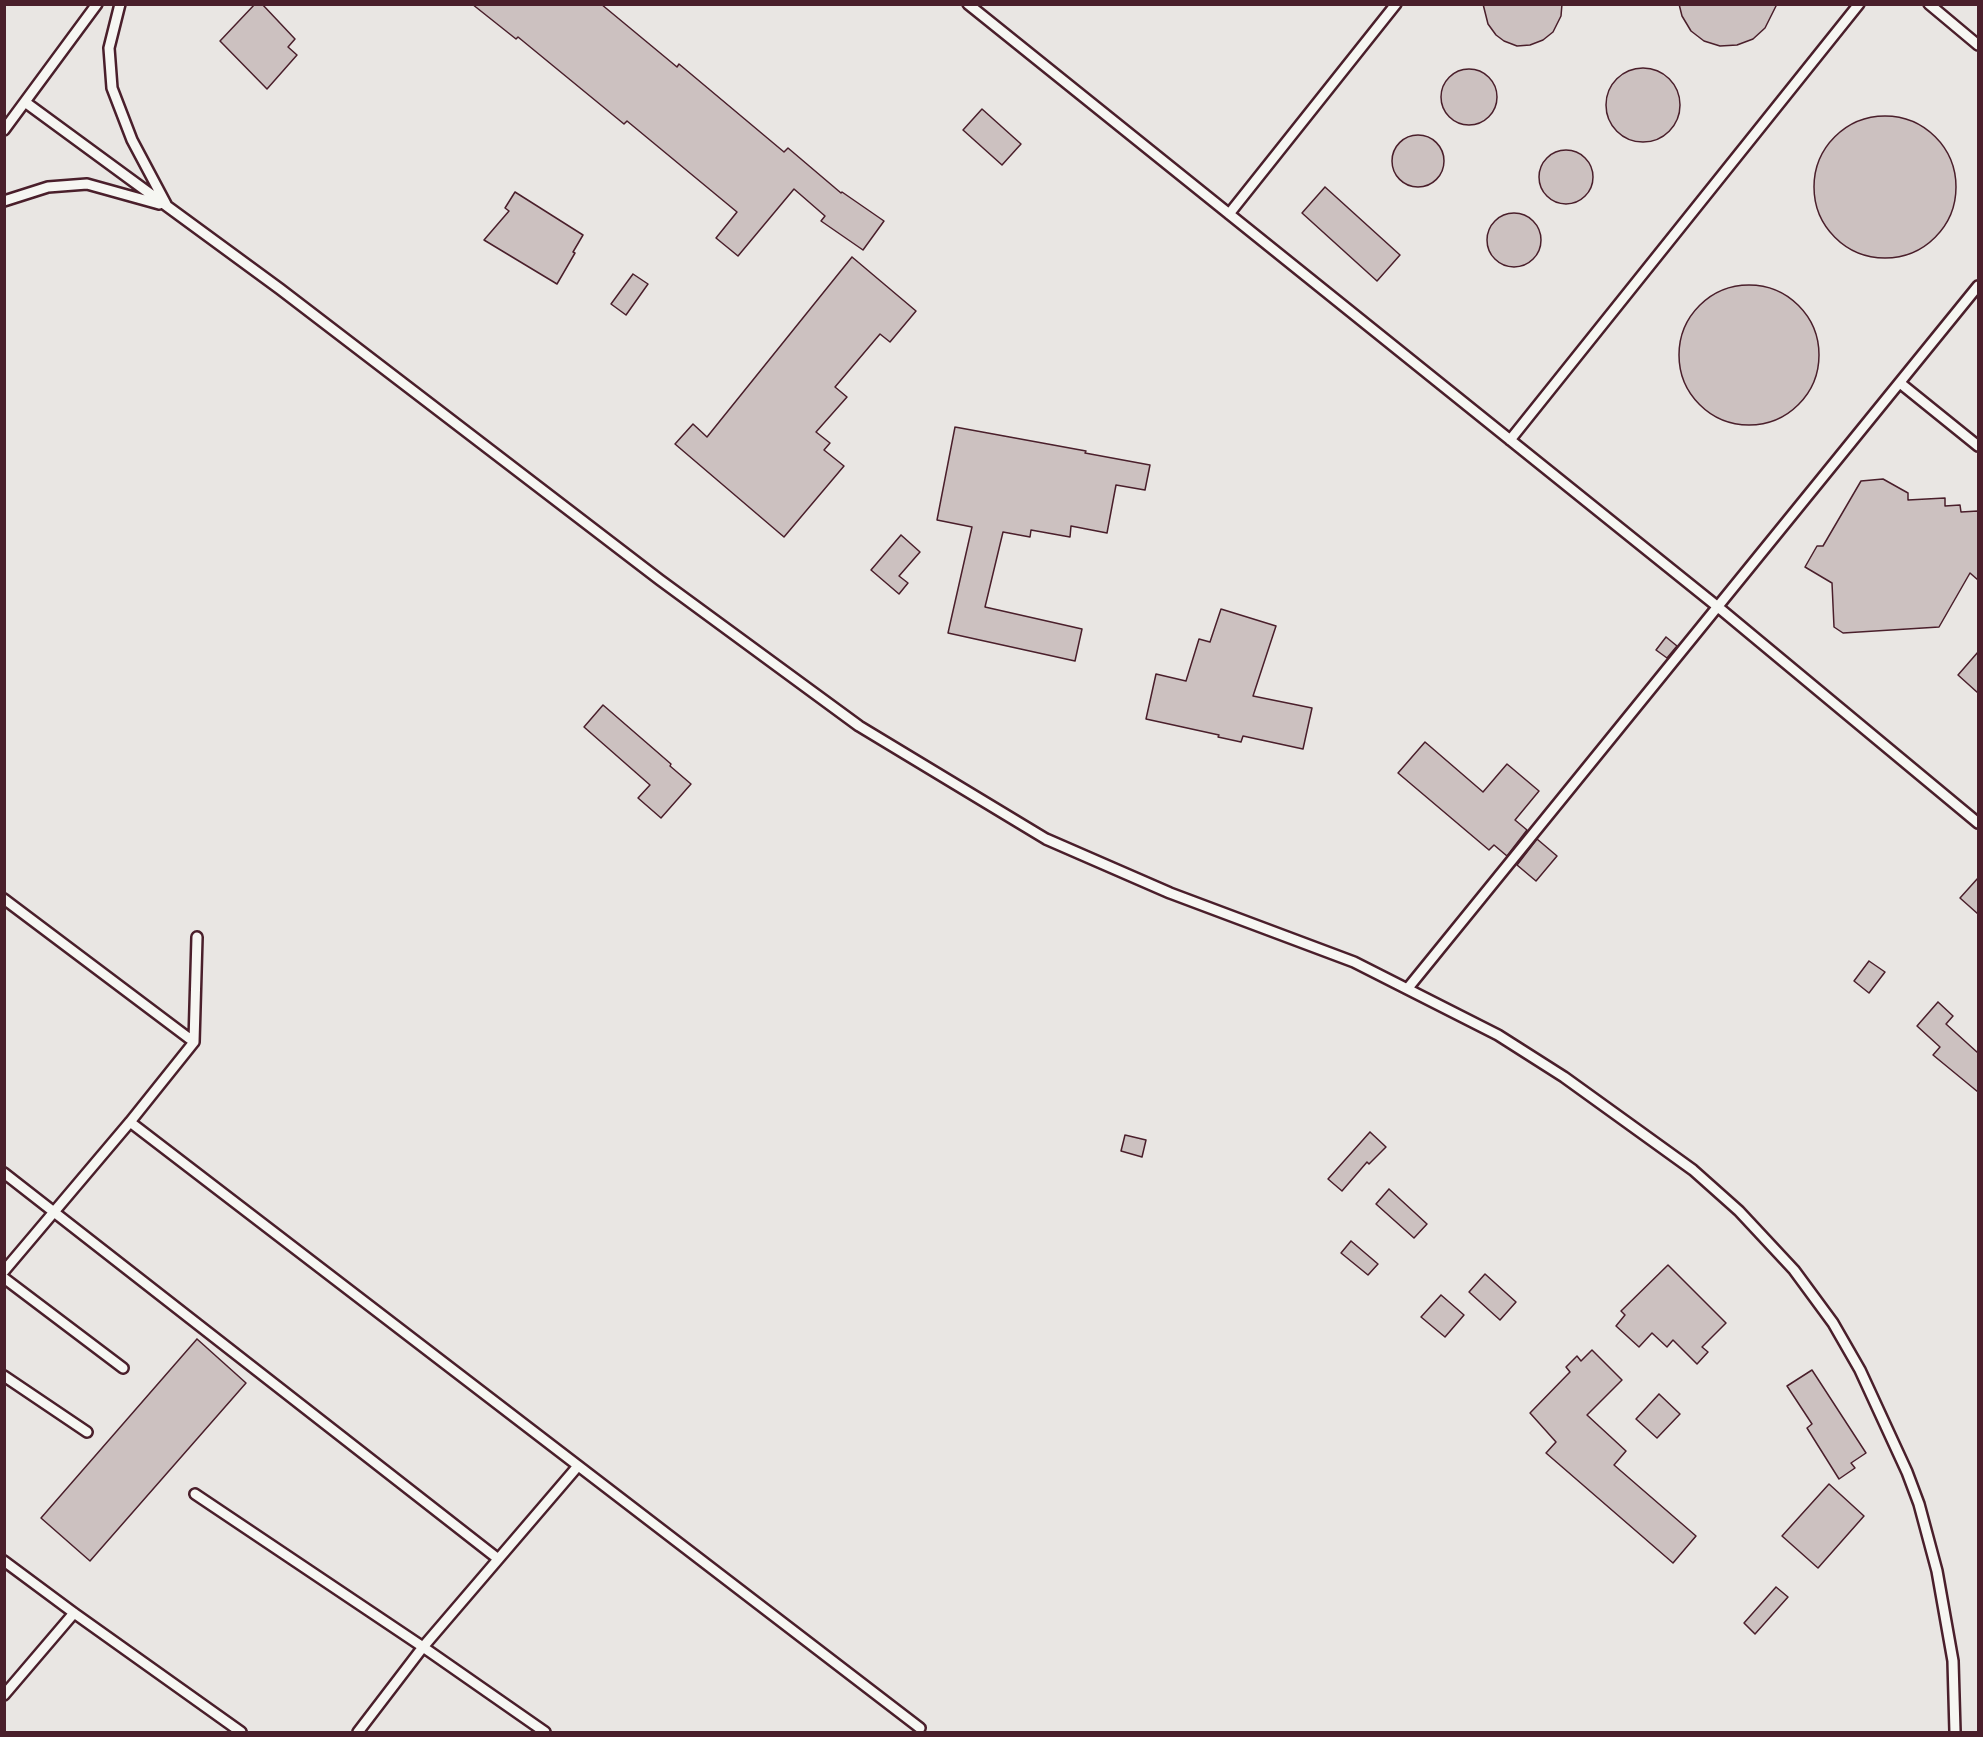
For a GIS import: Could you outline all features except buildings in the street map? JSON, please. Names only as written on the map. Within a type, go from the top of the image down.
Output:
[{"type":"lane","points":[[4,130],[98,4]]},
{"type":"lane","points":[[120,4],[109,48],[112,88],[132,140],[167,206]]},
{"type":"lane","points":[[968,4],[1718,607],[1978,823]]},
{"type":"lane","points":[[1229,214],[1396,4]]},
{"type":"lane","points":[[1510,440],[1859,4]]},
{"type":"lane","points":[[1929,4],[1978,45]]},
{"type":"lane","points":[[25,102],[280,289],[670,587],[859,726],[1046,839],[1170,893],[1354,962],[1498,1035],[1564,1077],[1693,1170],[1739,1211],[1794,1270],[1827,1314],[1860,1370],[1907,1472],[1919,1504],[1937,1571],[1953,1660],[1955,1732]]},
{"type":"lane","points":[[4,201],[48,187],[87,184],[167,206]]},
{"type":"lane","points":[[1408,988],[1978,285]]},
{"type":"lane","points":[[1900,383],[1978,446]]},
{"type":"lane","points":[[4,899],[194,1042]]},
{"type":"lane","points":[[4,1271],[56,1212],[194,1042],[197,938]]},
{"type":"lane","points":[[130,1122],[920,1728]]},
{"type":"lane","points":[[4,1173],[497,1558]]},
{"type":"lane","points":[[4,1278],[123,1368]]},
{"type":"lane","points":[[4,1376],[87,1432]]},
{"type":"lane","points":[[358,1732],[423,1647],[578,1466]]},
{"type":"lane","points":[[195,1494],[545,1732]]},
{"type":"lane","points":[[4,1561],[241,1732]]},
{"type":"lane","points":[[4,1695],[74,1613]]},
{"type":"shaded area","points":[[5,5],[1978,5],[1978,1732],[5,1732]]}]
